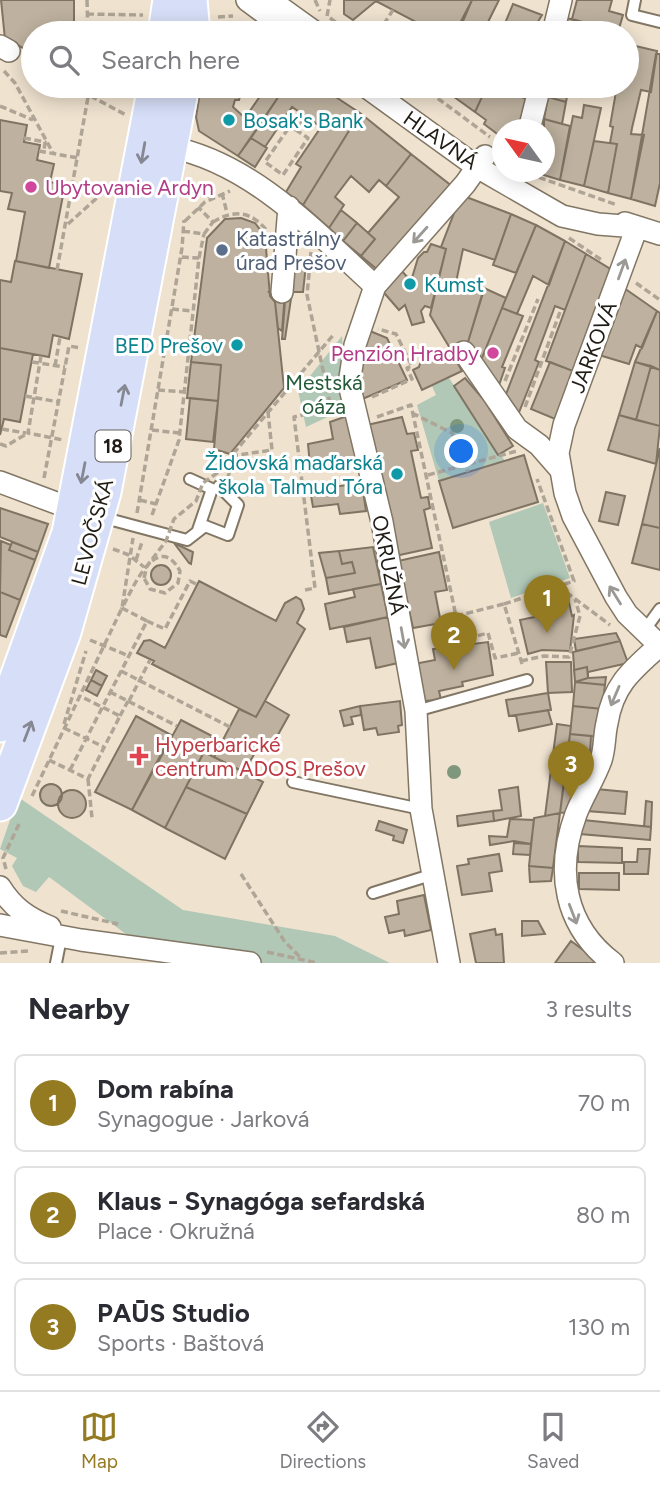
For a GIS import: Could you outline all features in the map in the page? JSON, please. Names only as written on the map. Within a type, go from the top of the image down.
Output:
[{"type":"main road","name":"LEVOČSKÁ","points":[[11,805],[59,645],[86,513],[153,98]]},
{"type":"main road","name":"LEVOČSKÁ","points":[[0,725],[43,610],[86,513],[180,149],[182,98]]},
{"type":"street","points":[[270,0],[315,21]]},
{"type":"street","points":[[556,21],[561,0]]},
{"type":"street","points":[[245,10],[267,21]]},
{"type":"street","name":"HLAVNÁ","points":[[386,98],[492,159]]},
{"type":"street","name":"HLAVNÁ","points":[[405,98],[492,157]]},
{"type":"street","points":[[532,119],[537,98]]},
{"type":"street","points":[[180,149],[230,170],[289,207],[375,286]]},
{"type":"street","name":"OKRUŽNÁ","points":[[449,963],[421,809],[416,712],[382,522],[349,384],[349,366],[360,324],[375,286],[492,175]]},
{"type":"street","name":"HLAVNÁ","points":[[523,182],[562,216],[598,224],[637,227]]},
{"type":"street","name":"HLAVNÁ","points":[[530,182],[566,205],[660,234]]},
{"type":"street","points":[[282,292],[289,207]]},
{"type":"street","name":"JARKOVÁ","points":[[552,473],[564,425],[637,227]]},
{"type":"street","name":"JARKOVÁ","points":[[464,352],[516,429],[539,444],[595,561],[627,614],[655,641]]},
{"type":"street","points":[[0,482],[86,513]]},
{"type":"street","points":[[614,963],[582,933],[570,911],[567,884],[568,848],[576,815],[602,758],[612,699],[624,678],[655,641]]},
{"type":"street","points":[[4,882],[10,903],[31,919],[71,939]]},
{"type":"street","points":[[0,925],[71,939],[250,963]]},
{"type":"street","points":[[0,940],[19,936],[71,939]]},
{"type":"lane","points":[[635,0],[632,15],[660,22]]},
{"type":"lane","points":[[190,479],[212,489],[198,530]]},
{"type":"lane","points":[[86,513],[187,540],[205,526],[228,535],[238,505],[223,483]]},
{"type":"lane","points":[[655,641],[660,609]]},
{"type":"lane","points":[[416,712],[527,680]]},
{"type":"lane","points":[[293,782],[421,809]]},
{"type":"lane","points":[[373,893],[434,874]]},
{"type":"lane","points":[[56,963],[71,939]]},
{"type":"path","points":[[87,0],[88,21]]},
{"type":"path","points":[[315,0],[320,11]]},
{"type":"path","points":[[322,21],[330,0]]},
{"type":"path","points":[[198,19],[245,10]]},
{"type":"path","points":[[386,21],[393,10]]},
{"type":"path","points":[[88,14],[160,16]]},
{"type":"path","points":[[3,54],[21,94]]},
{"type":"path","points":[[23,98],[53,153]]},
{"type":"path","points":[[57,270],[90,98]]},
{"type":"path","points":[[94,98],[128,116]]},
{"type":"path","points":[[433,98],[492,154]]},
{"type":"path","points":[[0,106],[35,121]]},
{"type":"path","points":[[296,131],[306,117]]},
{"type":"path","points":[[290,126],[296,131],[308,138],[283,175],[265,162],[290,126]]},
{"type":"path","points":[[24,138],[46,142],[42,151],[78,158]]},
{"type":"path","points":[[180,149],[187,183],[186,196]]},
{"type":"path","points":[[66,225],[115,181]]},
{"type":"path","points":[[552,182],[622,206]]},
{"type":"path","points":[[187,183],[212,198]]},
{"type":"path","points":[[184,223],[198,208],[222,193],[242,188],[258,188]]},
{"type":"path","points":[[222,193],[228,213]]},
{"type":"path","points":[[63,196],[71,197]]},
{"type":"path","points":[[198,208],[213,222]]},
{"type":"path","points":[[122,608],[172,309],[185,210]]},
{"type":"path","points":[[136,560],[179,433],[204,234],[213,222],[228,213],[243,213],[260,221],[270,234]]},
{"type":"path","points":[[60,216],[67,217]]},
{"type":"path","points":[[183,231],[204,234]]},
{"type":"path","points":[[56,232],[64,233]]},
{"type":"path","points":[[565,236],[660,300]]},
{"type":"path","points":[[52,250],[61,251]]},
{"type":"path","points":[[180,257],[199,258]]},
{"type":"path","points":[[310,270],[307,295],[331,408]]},
{"type":"path","points":[[497,402],[538,299]]},
{"type":"path","points":[[172,309],[193,311]]},
{"type":"path","name":"JARKOVÁ","points":[[516,429],[560,312]]},
{"type":"path","points":[[360,324],[396,334],[412,366],[407,368],[412,379],[361,403]]},
{"type":"path","points":[[4,882],[3,858],[11,805],[49,760],[144,567],[160,558],[168,559],[178,567],[178,583],[170,591],[159,593],[147,586],[144,578],[146,566],[166,541],[174,519],[196,501],[203,483],[232,456],[334,334]]},
{"type":"path","points":[[55,366],[60,337]]},
{"type":"path","points":[[166,345],[189,346]]},
{"type":"path","points":[[44,479],[69,346],[83,348]]},
{"type":"path","points":[[0,444],[6,446],[28,433],[41,356]]},
{"type":"path","points":[[32,362],[65,367]]},
{"type":"path","points":[[158,390],[184,392]]},
{"type":"path","points":[[25,396],[59,402]]},
{"type":"path","points":[[305,590],[315,588],[294,417],[345,404]]},
{"type":"path","points":[[359,425],[411,405],[461,640],[488,633],[495,658],[519,653]]},
{"type":"path","points":[[232,456],[272,450],[268,412]]},
{"type":"path","points":[[412,413],[452,433],[468,472]]},
{"type":"path","points":[[2,429],[65,440]]},
{"type":"path","points":[[152,430],[179,433]]},
{"type":"path","points":[[428,475],[517,450],[526,454]]},
{"type":"path","points":[[223,483],[232,456]]},
{"type":"path","points":[[456,616],[504,604],[574,581],[542,485],[535,477],[552,473]]},
{"type":"path","points":[[140,500],[156,504]]},
{"type":"path","points":[[130,555],[144,567]]},
{"type":"path","points":[[122,608],[165,629],[190,581],[198,584]]},
{"type":"path","points":[[558,586],[618,630]]},
{"type":"path","points":[[521,662],[544,656],[569,657],[580,616],[575,599]]},
{"type":"path","points":[[504,604],[527,680]]},
{"type":"path","points":[[611,613],[615,625]]},
{"type":"path","points":[[70,770],[146,621]]},
{"type":"path","points":[[59,739],[90,639],[128,656]]},
{"type":"path","points":[[92,818],[88,779],[150,660]]},
{"type":"path","points":[[121,671],[230,727]]},
{"type":"path","points":[[110,692],[177,726]]},
{"type":"path","points":[[80,696],[120,716]]},
{"type":"path","points":[[64,727],[104,747]]},
{"type":"path","points":[[49,760],[88,779]]},
{"type":"path","points":[[241,874],[285,942],[302,959]]},
{"type":"green space","name":"Mestská oáza","points":[[342,336],[347,408],[306,427],[298,391]]},
{"type":"green space","points":[[449,378],[505,461],[439,481],[417,405],[436,395],[432,386]]},
{"type":"green space","points":[[543,503],[570,578],[511,598],[489,522]]},
{"type":"green space","points":[[18,797],[183,910],[335,936],[390,963],[165,963],[49,877],[36,892],[23,886],[12,866],[17,858],[0,849]]},
{"type":"building","points":[[1,0],[74,0],[74,21],[21,21],[21,47],[5,39]]},
{"type":"building","points":[[344,0],[376,1],[353,20],[344,14]]},
{"type":"building","points":[[374,0],[472,0],[461,21],[414,21]]},
{"type":"building","points":[[472,0],[499,0],[488,21],[463,21]]},
{"type":"building","points":[[577,0],[612,0],[609,11],[623,15],[621,21],[572,19]]},
{"type":"building","points":[[513,4],[542,15],[538,21],[506,21]]},
{"type":"building","points":[[639,47],[657,51],[651,92],[641,90],[632,128],[631,134],[644,135],[631,199],[608,193],[617,144],[610,143],[613,127],[610,126],[615,98],[639,98]]},
{"type":"building","points":[[656,54],[660,54],[660,183],[655,206],[631,199]]},
{"type":"building","name":"Bosak's Bank","points":[[199,98],[240,98],[235,100],[233,107],[245,118],[259,98],[278,98],[238,156],[199,131],[196,117]]},
{"type":"building","points":[[278,98],[337,98],[360,113],[303,205],[286,192],[301,167],[296,164],[321,127],[292,107],[265,147],[251,138]]},
{"type":"building","points":[[456,98],[481,98],[475,112]]},
{"type":"building","points":[[481,98],[526,99],[521,119],[492,119],[492,130],[484,124],[486,120],[475,112]]},
{"type":"building","points":[[548,98],[566,102],[562,124],[555,122],[555,119],[544,119]]},
{"type":"building","points":[[584,105],[601,108],[584,186],[560,180],[573,116],[582,118]]},
{"type":"building","points":[[360,113],[411,154],[386,186],[379,180],[369,192],[351,176],[335,197],[344,205],[329,228],[303,205]]},
{"type":"building","points":[[0,120],[27,125],[24,142],[40,145],[37,160],[54,164],[50,182],[65,185],[49,268],[16,261],[25,212],[8,209],[12,193],[0,191]]},
{"type":"building","points":[[555,122],[570,126],[560,180],[555,178]]},
{"type":"building","points":[[251,138],[267,148],[255,167],[238,156]]},
{"type":"building","points":[[594,141],[617,144],[608,193],[584,186]]},
{"type":"building","points":[[411,154],[453,187],[379,271],[361,256],[375,239],[368,233],[399,197],[386,186]]},
{"type":"building","points":[[461,195],[511,214],[495,260],[463,249],[455,287],[483,293],[468,342],[454,355],[430,315],[446,249],[441,247]]},
{"type":"building","points":[[341,210],[357,223],[343,241],[329,228]]},
{"type":"building","points":[[511,214],[536,225],[516,273],[493,265]]},
{"type":"building","name":"BED Prešov","points":[[241,218],[255,223],[265,236],[270,296],[275,302],[284,388],[230,454],[214,449],[221,365],[191,362],[207,238],[225,219]]},
{"type":"building","points":[[357,223],[375,239],[361,256],[343,241]]},
{"type":"building","points":[[536,225],[565,241],[549,285],[533,276],[517,314],[502,308]]},
{"type":"building","points":[[565,241],[586,254],[565,310],[555,306],[535,360],[539,362],[516,420],[503,402]]},
{"type":"building","name":"Kumst","points":[[431,244],[446,249],[431,308],[425,306],[421,311],[424,322],[412,325],[405,305],[399,310],[379,287],[399,268],[411,281],[418,258],[427,252]]},
{"type":"building","points":[[586,254],[612,270],[573,371],[546,361]]},
{"type":"building","points":[[15,261],[82,274],[69,339],[53,335],[49,357],[0,348],[0,280],[11,282]]},
{"type":"building","points":[[288,265],[306,265],[303,292],[292,292],[285,339],[282,339]]},
{"type":"building","points":[[484,288],[506,298],[480,363],[468,342]]},
{"type":"building","points":[[624,288],[657,311],[642,348],[636,345],[629,364],[599,355]]},
{"type":"building","points":[[269,292],[285,293],[282,331],[278,328],[275,302]]},
{"type":"building","points":[[502,308],[523,316],[502,367],[505,368],[497,391],[480,363]]},
{"type":"building","points":[[657,311],[660,313],[660,370],[635,362]]},
{"type":"building","points":[[370,331],[387,338],[407,380],[360,400],[355,379]]},
{"type":"building","points":[[0,348],[33,354],[20,422],[4,419],[0,435]]},
{"type":"building","points":[[451,351],[462,371],[422,390],[413,370],[419,367],[421,360],[426,363]]},
{"type":"building","points":[[191,362],[221,365],[218,401],[187,398]]},
{"type":"building","points":[[550,362],[573,371],[555,419],[531,409]]},
{"type":"building","points":[[635,362],[651,366],[636,420],[619,415]]},
{"type":"building","points":[[651,366],[660,370],[660,426],[636,420]]},
{"type":"building","points":[[465,378],[484,400],[513,446],[498,455],[454,386]]},
{"type":"building","points":[[190,398],[218,401],[213,442],[186,439]]},
{"type":"building","points":[[619,415],[660,426],[656,464],[608,450]]},
{"type":"building","points":[[347,416],[357,459],[310,465],[308,444],[333,439],[330,422]]},
{"type":"building","name":"Židovská maďarská škola Talmud Tóra","points":[[402,417],[407,434],[414,433],[418,450],[411,451],[421,498],[428,497],[430,508],[424,510],[432,548],[395,556],[367,425]]},
{"type":"building","points":[[660,448],[660,528],[642,524]]},
{"type":"building","points":[[524,455],[538,502],[453,528],[439,481]]},
{"type":"building","points":[[362,483],[366,511],[340,514],[338,504],[313,507],[310,490]]},
{"type":"building","points":[[606,492],[625,496],[618,525],[599,521]]},
{"type":"building","points":[[0,508],[48,524],[38,552],[0,537]]},
{"type":"building","points":[[642,524],[660,528],[660,570],[632,563]]},
{"type":"building","points":[[1,541],[11,545],[9,550],[35,560],[20,600],[0,592]]},
{"type":"building","points":[[12,542],[38,552],[35,560],[9,550]]},
{"type":"building","points":[[174,543],[193,552],[191,564],[189,563]]},
{"type":"building","points":[[373,547],[381,584],[329,594],[326,578],[355,573],[352,562],[342,564],[339,551]]},
{"type":"building","points":[[339,551],[342,564],[352,562],[355,573],[326,578],[319,553]]},
{"type":"building","points":[[439,552],[447,590],[435,592],[441,623],[413,628],[398,561]]},
{"type":"building","points":[[161,565],[168,568],[171,575],[168,582],[161,585],[154,582],[151,575],[154,568]]},
{"type":"building","points":[[199,581],[276,621],[285,603],[296,597],[301,600],[304,609],[297,623],[305,629],[256,717],[152,664],[154,661],[137,653],[144,641],[150,640],[165,648]]},
{"type":"building","points":[[381,584],[388,617],[330,629],[325,604],[355,597],[353,589]]},
{"type":"building","points":[[0,592],[20,600],[6,637],[0,635]]},
{"type":"building","points":[[567,594],[572,616],[574,615],[570,651],[542,650],[528,654],[520,620],[544,615],[541,600]]},
{"type":"building","points":[[388,617],[398,663],[376,668],[370,638],[347,642],[344,627]]},
{"type":"building","points":[[616,633],[620,641],[576,651],[574,639]]},
{"type":"building","points":[[620,641],[628,663],[588,672],[588,678],[606,677],[605,685],[575,682],[573,652]]},
{"type":"building","points":[[488,642],[493,675],[439,691],[441,700],[422,701],[414,664],[435,660],[433,649]]},
{"type":"building","points":[[546,662],[571,662],[572,692],[548,693]]},
{"type":"building","points":[[587,667],[588,678],[575,682],[574,670]]},
{"type":"building","points":[[96,670],[107,676],[102,686],[91,680]]},
{"type":"building","points":[[91,680],[102,686],[97,696],[86,690]]},
{"type":"building","points":[[575,682],[605,685],[602,709],[573,706]]},
{"type":"building","points":[[548,693],[551,710],[509,716],[506,700]]},
{"type":"building","points":[[265,701],[289,715],[270,749],[260,744],[244,772],[214,757],[239,709],[256,717]]},
{"type":"building","points":[[400,701],[402,725],[398,726],[399,732],[378,735],[376,728],[364,730],[360,706]]},
{"type":"building","points":[[360,706],[361,715],[351,717],[353,724],[344,726],[340,711]]},
{"type":"building","points":[[573,706],[602,709],[599,737],[570,734]]},
{"type":"building","points":[[548,710],[552,724],[519,731],[516,715]]},
{"type":"building","points":[[136,716],[171,735],[132,810],[95,792]]},
{"type":"building","points":[[181,720],[212,736],[165,828],[132,810]]},
{"type":"building","points":[[557,724],[571,726],[560,813],[545,816]]},
{"type":"building","points":[[570,734],[591,736],[590,751],[568,749]]},
{"type":"building","points":[[591,736],[599,737],[593,765],[581,763],[583,751],[590,751]]},
{"type":"building","points":[[568,749],[583,751],[581,763],[567,760]]},
{"type":"building","points":[[204,752],[263,782],[247,814],[186,787]]},
{"type":"building","points":[[567,760],[593,765],[571,812],[560,813]]},
{"type":"building","points":[[47,784],[55,784],[62,791],[62,799],[55,806],[47,806],[40,799],[40,791]]},
{"type":"building","points":[[186,787],[247,814],[225,859],[165,828]]},
{"type":"building","points":[[518,787],[521,816],[494,821],[493,811],[502,810],[499,790]]},
{"type":"building","points":[[596,789],[627,792],[625,814],[587,811]]},
{"type":"building","points":[[72,790],[82,794],[86,804],[82,814],[72,818],[62,814],[58,804],[62,794]]},
{"type":"building","points":[[646,801],[652,802],[651,827],[644,827]]},
{"type":"building","points":[[493,811],[494,821],[458,826],[457,816]]},
{"type":"building","points":[[560,813],[553,868],[529,866],[534,818]]},
{"type":"building","points":[[510,819],[534,820],[531,844],[514,841],[490,845],[489,836],[507,837]]},
{"type":"building","points":[[583,820],[651,827],[650,840],[580,834]]},
{"type":"building","points":[[379,821],[407,830],[403,843],[393,840],[394,836],[376,830]]},
{"type":"building","points":[[514,843],[531,844],[530,855],[513,854]]},
{"type":"building","points":[[578,846],[622,848],[622,863],[578,862]]},
{"type":"building","points":[[638,849],[650,849],[648,874],[624,874],[624,862],[637,862]]},
{"type":"building","points":[[499,854],[502,871],[489,873],[492,891],[462,895],[457,866],[469,864],[468,859]]},
{"type":"building","points":[[529,866],[553,868],[551,881],[530,882]]},
{"type":"building","points":[[579,873],[619,873],[619,890],[579,889]]},
{"type":"building","points":[[424,895],[431,930],[405,936],[404,930],[389,933],[385,917],[399,914],[397,901]]},
{"type":"building","points":[[522,921],[538,921],[545,934],[522,936]]},
{"type":"building","points":[[495,929],[496,935],[502,934],[504,963],[476,963],[470,934]]},
{"type":"building","points":[[571,941],[601,963],[555,963]]},
{"type":"place","name":"Bosak's Bank","points":[[229,120]]},
{"type":"place","name":"Ubytovanie Ardyn","points":[[31,187]]},
{"type":"place","name":"Katastrálny úrad Prešov","points":[[222,250]]},
{"type":"place","name":"Kumst","points":[[410,284]]},
{"type":"place","name":"BED Prešov","points":[[237,345]]},
{"type":"place","name":"Penzión Hradby","points":[[493,353]]},
{"type":"place","name":"Židovská maďarská škola Talmud Tóra","points":[[397,474]]},
{"type":"place","name":"Dom rabína","points":[[547,633]]},
{"type":"place","name":"Klaus - Synagóga sefardská","points":[[454,670]]},
{"type":"place","name":"Hyperbarické centrum ADOS Prešov","points":[[139,756]]},
{"type":"place","name":"PAŪS Studio","points":[[571,799]]}]
